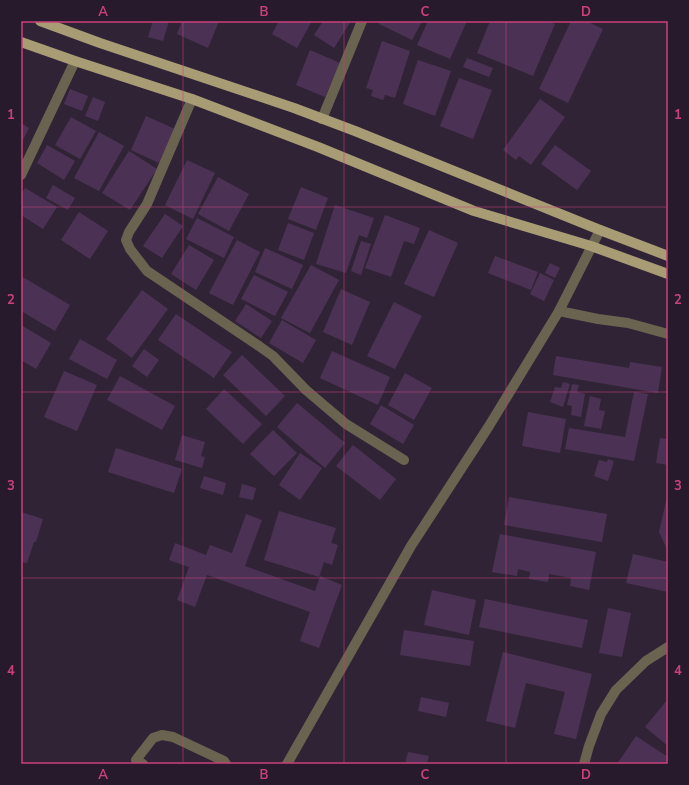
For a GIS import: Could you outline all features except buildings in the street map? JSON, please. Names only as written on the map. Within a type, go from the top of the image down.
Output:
[{"type":"main road","points":[[40,21],[100,43],[294,108],[668,256]]},
{"type":"main road","points":[[21,42],[74,61],[192,99],[474,211],[592,246],[668,274]]},
{"type":"street","points":[[322,119],[362,21]]},
{"type":"street","points":[[21,175],[74,61]]},
{"type":"street","points":[[192,99],[147,204],[129,232],[126,240],[130,249],[147,271],[274,356],[306,390],[346,424],[404,460]]},
{"type":"street","points":[[287,764],[411,546],[489,426],[560,311],[600,230]]},
{"type":"street","points":[[560,311],[598,319],[628,323],[668,334]]},
{"type":"street","points":[[584,764],[601,714],[616,690],[646,661],[668,647]]},
{"type":"street","points":[[142,764],[136,760],[153,738],[162,735],[173,737],[224,761],[226,764]]}]
